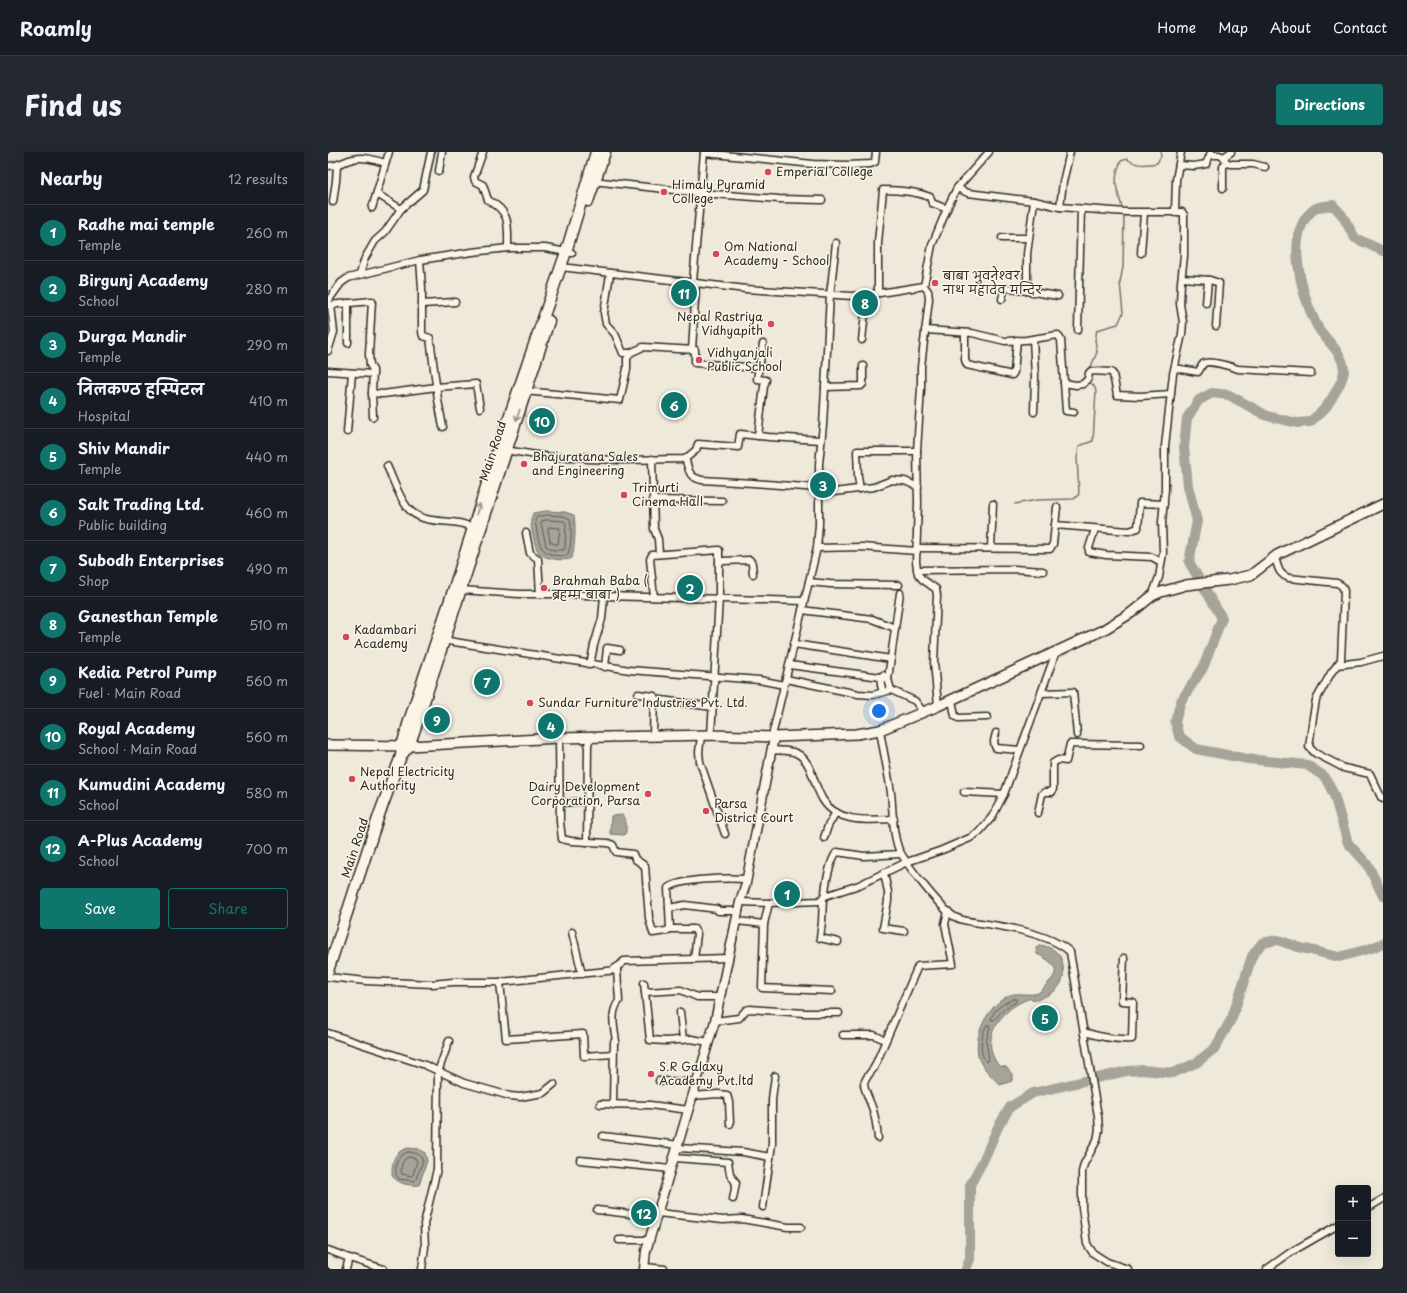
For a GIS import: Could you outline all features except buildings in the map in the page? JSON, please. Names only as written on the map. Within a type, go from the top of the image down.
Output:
[{"type":"main road","name":"Main Road","points":[[592,181],[596,152]]},
{"type":"main road","name":"Main Road","points":[[328,971],[378,816],[404,750],[592,181],[605,152]]},
{"type":"main road","points":[[328,745],[404,750],[559,738],[857,734],[880,730],[924,713],[1103,630],[1131,613],[1152,596],[1186,585],[1229,580],[1251,575],[1275,557],[1383,504]]},
{"type":"main road","name":"Main Road","points":[[440,640],[461,590],[476,529]]},
{"type":"street","points":[[372,208],[389,152]]},
{"type":"street","points":[[360,274],[369,249],[375,241],[385,232],[401,209],[423,190],[431,152]]},
{"type":"street","points":[[439,171],[442,152]]},
{"type":"street","points":[[483,152],[474,177],[475,181],[483,185],[488,200],[503,210],[508,225],[508,248]]},
{"type":"street","points":[[692,350],[704,153],[813,164],[847,165],[870,164],[875,162],[876,152]]},
{"type":"street","points":[[938,706],[934,662],[937,595],[936,589],[922,579],[917,570],[917,451],[921,368],[929,299],[928,291],[924,286],[932,245],[957,188],[989,152]]},
{"type":"street","points":[[1060,207],[1063,182],[1070,152]]},
{"type":"street","points":[[1175,213],[1176,180],[1181,152]]},
{"type":"street","points":[[1223,188],[1225,160],[1231,152]]},
{"type":"street","points":[[1179,165],[1194,166],[1206,164],[1211,154],[1219,155],[1230,164],[1253,164],[1265,167]]},
{"type":"street","points":[[328,166],[337,166],[354,158],[361,157],[385,163]]},
{"type":"street","points":[[332,202],[337,166]]},
{"type":"street","points":[[592,181],[701,193],[779,199],[822,200]]},
{"type":"street","points":[[957,188],[968,193],[1034,201],[1060,207],[1144,213],[1182,212],[1185,218],[1184,256],[1180,304],[1183,322],[1182,334],[1170,394],[1165,446],[1164,504],[1162,522],[1163,553],[1159,577],[1152,596]]},
{"type":"street","points":[[878,294],[878,243],[883,190],[909,191],[924,195],[930,197],[932,203],[948,209]]},
{"type":"street","points":[[377,194],[401,209]]},
{"type":"street","points":[[1027,291],[1027,254],[1034,201]]},
{"type":"street","points":[[1078,330],[1081,208]]},
{"type":"street","points":[[1142,253],[1144,213]]},
{"type":"street","points":[[1002,238],[1029,238]]},
{"type":"street","points":[[665,1269],[645,1268],[646,1252],[715,1021],[740,902],[747,879],[773,736],[817,548],[819,524],[818,491],[824,387],[830,295],[836,243]]},
{"type":"street","points":[[328,351],[334,332],[329,304],[341,283],[348,278],[420,260],[472,252],[508,248],[545,248],[569,252]]},
{"type":"street","points":[[420,260],[422,332],[423,336],[430,338],[436,387],[443,426]]},
{"type":"street","points":[[563,268],[746,289],[830,295],[852,296],[878,294],[924,286]]},
{"type":"street","points":[[610,274],[607,302],[604,313],[606,324],[615,334],[623,352],[630,353],[643,347],[695,350],[695,363],[759,368]]},
{"type":"street","points":[[1182,278],[1217,282],[1219,285],[1216,326]]},
{"type":"street","points":[[1206,303],[1208,280]]},
{"type":"street","points":[[1002,299],[1006,288],[1058,296]]},
{"type":"street","points":[[862,340],[867,295]]},
{"type":"street","points":[[329,304],[372,301],[369,354],[370,365],[373,370],[373,416]]},
{"type":"street","points":[[348,302],[348,343]]},
{"type":"street","points":[[422,304],[455,302]]},
{"type":"street","points":[[925,330],[965,332],[1005,341],[1058,335],[1060,337],[1066,411],[1074,412]]},
{"type":"street","points":[[965,332],[965,360],[968,365],[1012,375],[1014,372],[1017,340]]},
{"type":"street","points":[[1033,339],[1035,376],[1034,412]]},
{"type":"street","points":[[758,436],[766,380],[757,379],[763,344]]},
{"type":"street","points":[[522,390],[620,400],[627,369],[627,359],[630,353]]},
{"type":"street","points":[[1175,368],[1198,372],[1202,365],[1206,362],[1228,365],[1238,369],[1311,373]]},
{"type":"street","points":[[824,387],[861,386],[863,384],[863,366]]},
{"type":"street","points":[[328,371],[373,374]]},
{"type":"street","points":[[1064,383],[1076,385],[1083,384],[1088,379],[1089,372],[1091,371],[1111,372],[1113,374],[1117,396],[1170,394]]},
{"type":"street","points":[[347,432],[352,373]]},
{"type":"street","points":[[372,393],[390,394],[436,387],[476,384],[480,408]]},
{"type":"street","points":[[503,450],[549,457],[588,457],[588,459],[623,460],[686,458],[696,450],[698,444],[738,447],[740,434],[821,440]]},
{"type":"street","points":[[860,489],[857,451],[917,451]]},
{"type":"street","points":[[686,458],[690,475],[702,480],[753,482],[818,491],[874,487],[892,480],[905,481],[918,487]]},
{"type":"street","points":[[652,459],[654,529],[658,539],[659,554]]},
{"type":"street","points":[[387,466],[401,497],[408,508],[417,516],[423,519],[461,523],[476,529]]},
{"type":"street","points":[[654,500],[722,501]]},
{"type":"street","points":[[1056,525],[1129,531],[1138,528],[1140,503],[1164,504]]},
{"type":"street","points":[[991,548],[993,504]]},
{"type":"street","points":[[817,548],[1050,549],[1053,544],[1057,507]]},
{"type":"street","points":[[1095,529],[1089,552],[1106,555],[1152,557],[1161,562]]},
{"type":"street","points":[[526,533],[530,553],[538,559],[540,594]]},
{"type":"street","points":[[654,597],[650,559],[652,555],[719,550],[719,598],[711,735]]},
{"type":"street","points":[[1275,557],[1279,571],[1283,576],[1289,578],[1337,583],[1342,586],[1344,591],[1341,660],[1330,673],[1316,700],[1310,747],[1314,753],[1344,768],[1370,774],[1383,799]]},
{"type":"street","points":[[719,562],[750,560],[753,574]]},
{"type":"street","points":[[917,570],[1014,569],[1043,571]]},
{"type":"street","points":[[809,582],[830,584],[899,585]]},
{"type":"street","points":[[461,590],[519,594],[804,601]]},
{"type":"street","points":[[884,692],[881,686],[891,659],[900,593]]},
{"type":"street","points":[[590,664],[602,619],[604,596]]},
{"type":"street","points":[[802,610],[872,620],[895,628]]},
{"type":"street","points":[[440,640],[524,652],[605,667],[630,670],[785,682],[858,694],[873,695],[891,690]]},
{"type":"street","points":[[794,644],[891,659]]},
{"type":"street","points":[[605,667],[607,648],[620,650]]},
{"type":"street","points":[[740,902],[769,903],[819,901],[824,897],[859,885],[884,874],[907,862],[942,850],[970,838],[979,832],[992,817],[1004,794],[1056,652]]},
{"type":"street","points":[[1337,665],[1361,662],[1383,656]]},
{"type":"street","points":[[789,664],[884,678]]},
{"type":"street","points":[[884,678],[891,690],[915,701],[924,713]]},
{"type":"street","points":[[1042,693],[1073,692],[1077,735]]},
{"type":"street","points":[[638,694],[654,696],[654,699],[713,707]]},
{"type":"street","points":[[652,736],[654,699]]},
{"type":"street","points":[[952,700],[956,716],[958,718],[987,717]]},
{"type":"street","points":[[880,730],[891,792],[896,844],[907,862],[943,906],[955,918],[1008,927],[1063,945],[1070,952],[1090,1064],[1099,1130],[1097,1140],[1084,1164],[1082,1172],[1082,1208],[1087,1244],[1093,1253],[1107,1262],[1128,1269]]},
{"type":"street","points":[[996,732],[994,745],[996,748],[1020,750]]},
{"type":"street","points":[[701,736],[699,752],[700,762],[725,834]]},
{"type":"street","points":[[559,738],[560,822],[562,838],[571,841],[613,845],[616,852],[633,854],[635,859],[645,866],[648,918],[653,933],[666,932],[670,929],[694,929],[697,934],[694,959]]},
{"type":"street","points":[[587,842],[588,746],[590,738]]},
{"type":"street","points":[[1038,813],[1042,794],[1052,792],[1053,790],[1053,763],[1058,760],[1066,761],[1070,744],[1141,745]]},
{"type":"street","points":[[771,750],[795,752],[803,757],[809,764],[823,800],[836,812],[864,821],[894,819]]},
{"type":"street","points":[[964,792],[1004,794]]},
{"type":"street","points":[[560,803],[587,801]]},
{"type":"street","points":[[824,838],[828,826],[836,812]]},
{"type":"street","points":[[838,942],[820,938],[824,897],[828,877],[837,852],[864,856],[901,854]]},
{"type":"street","points":[[884,874],[888,892],[888,901],[883,928],[904,931]]},
{"type":"street","points":[[670,929],[668,908],[669,886],[680,883],[729,878],[747,879]]},
{"type":"street","points":[[769,903],[764,924],[762,988],[832,991]]},
{"type":"street","points":[[668,908],[685,905],[717,909],[718,911],[739,911]]},
{"type":"street","points":[[878,1138],[873,1109],[864,1089],[864,1082],[874,1068],[918,966],[953,964],[945,924],[948,911]]},
{"type":"street","points":[[737,921],[764,924]]},
{"type":"street","points":[[572,932],[582,974]]},
{"type":"street","points":[[613,1105],[613,1054],[614,1042],[616,1040],[614,1012],[615,1006],[618,1002],[617,970],[615,968],[620,966],[624,961],[728,958]]},
{"type":"street","points":[[1084,1032],[1100,1037],[1124,1040],[1132,1039],[1133,1002],[1122,1001],[1124,958]]},
{"type":"street","points":[[328,976],[366,981],[432,984],[500,982],[617,970]]},
{"type":"street","points":[[500,982],[506,1038],[583,1034],[584,1056],[613,1054]]},
{"type":"street","points":[[644,983],[650,1040],[666,1041],[692,1039],[709,1042]]},
{"type":"street","points":[[645,992],[681,990],[698,997],[720,997]]},
{"type":"street","points":[[715,1021],[739,1018],[746,1010],[750,1009],[804,1013],[839,1013]]},
{"type":"street","points":[[680,1012],[684,1040]]},
{"type":"street","points":[[328,1033],[425,1065],[464,1083],[520,1097],[543,1093],[554,1084]]},
{"type":"street","points":[[843,1035],[874,1035],[885,1040]]},
{"type":"street","points":[[422,1269],[425,1247],[424,1224],[437,1169],[438,1072],[448,1041]]},
{"type":"street","points":[[763,1207],[772,1144],[772,1099],[775,1076]]},
{"type":"street","points":[[660,1081],[697,1082]]},
{"type":"street","points":[[693,1096],[718,1094],[727,1095],[729,1102],[730,1124]]},
{"type":"street","points":[[600,1104],[650,1105],[689,1110]]},
{"type":"street","points":[[603,1136],[678,1146],[743,1152],[770,1157]]},
{"type":"street","points":[[675,1158],[728,1162],[730,1174],[736,1183],[733,1199]]},
{"type":"street","points":[[580,1160],[671,1168]]},
{"type":"street","points":[[1371,1206],[1383,1199]]},
{"type":"street","points":[[598,1210],[723,1220],[742,1219],[788,1227],[801,1227]]},
{"type":"street","points":[[1267,1269],[1291,1252],[1335,1227]]},
{"type":"street","points":[[618,1240],[650,1240]]},
{"type":"street","points":[[328,1250],[384,1269]]},
{"type":"street","points":[[346,1269],[349,1258]]},
{"type":"water","points":[[546,511],[565,512],[574,515],[575,536],[572,558],[560,560],[550,558],[542,555],[537,550],[534,542],[531,518],[533,513]]},
{"type":"water","points":[[622,815],[626,821],[626,832],[624,835],[610,834],[611,816]]},
{"type":"water","points":[[1041,945],[1051,948],[1061,958],[1063,967],[1062,982],[1056,990],[1051,993],[1037,1000],[1029,999],[1011,1008],[997,1023],[992,1034],[991,1051],[999,1066],[1006,1067],[1012,1074],[1012,1081],[1000,1085],[980,1062],[977,1050],[980,1031],[989,1013],[1002,1000],[1013,994],[1038,993],[1053,977],[1055,969],[1053,965],[1037,954],[1036,948]]},
{"type":"water","points":[[408,1148],[419,1149],[425,1153],[427,1161],[419,1185],[404,1184],[392,1176],[394,1158],[399,1152]]},
{"type":"waterway","points":[[1123,210],[1116,186],[1118,168],[1121,161],[1127,159],[1134,163],[1141,164],[1157,163],[1161,156],[1161,152]]},
{"type":"waterway","points":[[1383,251],[1355,238],[1342,215],[1333,205],[1316,208],[1306,218],[1300,231],[1297,247],[1298,263],[1305,297],[1319,330],[1340,356],[1344,369],[1340,383],[1326,407],[1310,422],[1297,423],[1267,416],[1229,395],[1212,393],[1199,400],[1187,418],[1184,447],[1188,486],[1197,521],[1189,562],[1222,618],[1203,668],[1181,701],[1175,722],[1179,736],[1196,749],[1248,759],[1307,765],[1325,777],[1334,795],[1348,843],[1368,865],[1383,896]]},
{"type":"waterway","points":[[1090,369],[1097,352],[1095,340],[1097,330],[1118,324],[1123,313],[1120,282],[1123,267],[1124,215]]},
{"type":"waterway","points":[[1015,504],[1037,500],[1074,499],[1079,494],[1077,458],[1079,446],[1093,441],[1096,391],[1094,386],[1088,381]]},
{"type":"waterway","points":[[966,1269],[970,1259],[970,1185],[984,1159],[998,1127],[1010,1107],[1033,1093],[1127,1071],[1143,1070],[1173,1073],[1196,1063],[1215,1048],[1232,1018],[1252,956],[1262,943],[1278,940],[1298,947],[1339,957],[1372,948],[1383,943]]},
{"type":"place","name":"Emperial College","points":[[768,172]]},
{"type":"place","name":"Himaly Pyramid College","points":[[664,192]]},
{"type":"place","name":"Om National Academy - School","points":[[716,254]]},
{"type":"place","name":"बाबा भुवनेश्वर नाथ महादेव मन्दिर","points":[[935,283]]},
{"type":"place","name":"Kumudini Academy","points":[[684,293]]},
{"type":"place","name":"Ganesthan Temple","points":[[865,303]]},
{"type":"place","name":"Nepal Rastriya Vidhyapith","points":[[771,324]]},
{"type":"place","name":"Vidhyanjali Public School","points":[[699,360]]},
{"type":"place","name":"Salt Trading Ltd.","points":[[674,405]]},
{"type":"place","name":"Royal Academy","points":[[542,421]]},
{"type":"place","name":"Bhajuratana Sales and Engineering","points":[[524,464]]},
{"type":"place","name":"Durga Mandir","points":[[823,485]]},
{"type":"place","name":"Trimurti Cinema Hall","points":[[624,495]]},
{"type":"place","name":"Brahmah Baba ( ब्रहम्म बाबा )","points":[[544,588]]},
{"type":"place","name":"Birgunj Academy","points":[[690,588]]},
{"type":"place","name":"Kadambari Academy","points":[[346,637]]},
{"type":"place","name":"Subodh Enterprises","points":[[487,682]]},
{"type":"place","name":"Sundar Furniture Industries Pvt. Ltd.","points":[[530,703]]},
{"type":"place","name":"Kedia Petrol Pump","points":[[437,720]]},
{"type":"place","name":"निलकण्ठ हस्पिटल","points":[[551,726]]},
{"type":"place","name":"Nepal Electricity Authority","points":[[352,779]]},
{"type":"place","name":"Dairy Development Corporation, Parsa","points":[[648,794]]},
{"type":"place","name":"Parsa District Court","points":[[706,811]]},
{"type":"place","name":"Radhe mai temple","points":[[787,894]]},
{"type":"place","name":"Shiv Mandir","points":[[1045,1018]]},
{"type":"place","name":"S.R Galaxy Academy Pvt.ltd","points":[[651,1074]]},
{"type":"place","name":"A-Plus Academy","points":[[644,1213]]}]
